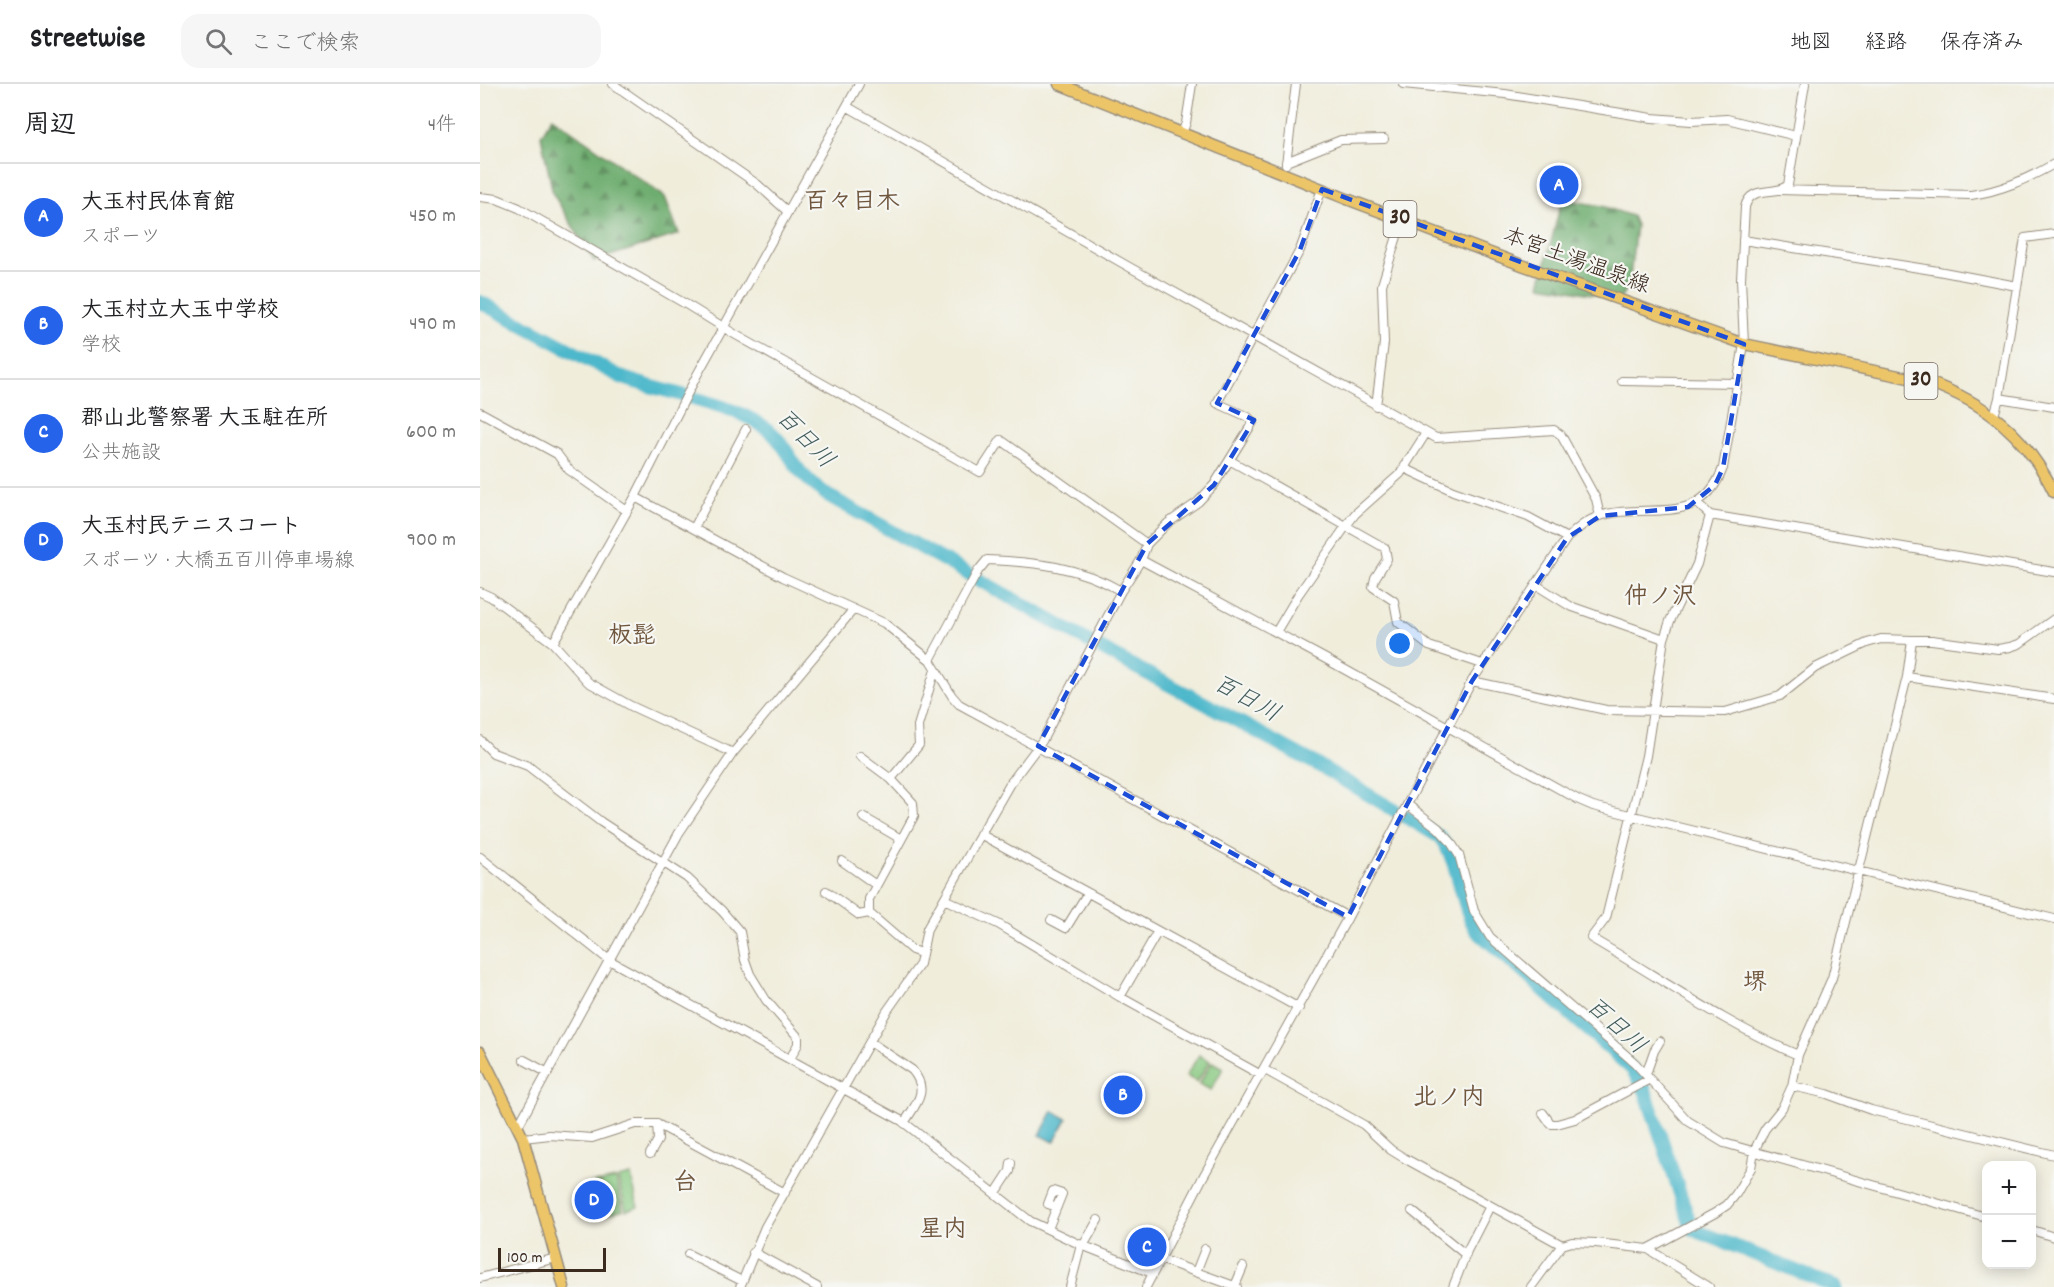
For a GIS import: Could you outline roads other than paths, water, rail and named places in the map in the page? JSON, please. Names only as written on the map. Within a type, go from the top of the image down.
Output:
[{"type":"main road","name":"本宮土湯温泉線","points":[[1059,84],[1402,220],[1744,344],[1928,382],[1974,402],[1994,416],[2034,456],[2054,492]]},
{"type":"main road","points":[[480,1052],[520,1133],[564,1287]]},
{"type":"street","points":[[613,84],[757,184],[787,211]]},
{"type":"street","points":[[553,643],[636,497],[723,327],[860,84]]},
{"type":"street","points":[[1182,133],[1186,123],[1192,84]]},
{"type":"street","points":[[1283,173],[1296,84]]},
{"type":"street","points":[[1403,84],[1504,94],[1652,118],[1691,121],[1727,119],[1796,136]]},
{"type":"street","points":[[1779,190],[1790,182],[1805,84]]},
{"type":"street","points":[[848,106],[1436,438],[1554,430],[1561,435],[1596,499],[1600,516]]},
{"type":"street","points":[[1286,162],[1341,140],[1384,139]]},
{"type":"street","points":[[1146,1287],[1203,1177],[1348,917],[1472,681],[1567,538],[1584,524],[1600,516],[1677,509],[1697,502],[1710,492],[1722,468],[1744,344],[1741,279],[1745,207],[1749,198],[1755,193],[1779,190],[1971,195],[1987,193],[2012,185],[2054,164]]},
{"type":"street","points":[[688,1254],[741,1284],[753,1252],[843,1088],[888,1011],[920,964],[927,929],[1009,785],[1038,746],[1121,591],[1141,560],[1147,544],[1168,523],[1198,502],[1214,485],[1231,461],[1253,422],[1248,417],[1217,403],[1300,250],[1322,189]]},
{"type":"street","points":[[480,197],[497,199],[519,208],[723,327],[980,471],[1001,440],[1147,544]]},
{"type":"street","points":[[1376,406],[1384,343],[1382,285],[1402,220]]},
{"type":"street","points":[[1994,416],[1999,398],[2025,238],[2054,234]]},
{"type":"street","points":[[1743,240],[2017,286]]},
{"type":"street","points":[[1622,381],[1737,383]]},
{"type":"street","points":[[1999,398],[2054,407]]},
{"type":"street","points":[[480,412],[557,454],[569,470],[627,510]]},
{"type":"street","points":[[694,528],[746,429]]},
{"type":"street","points":[[1276,632],[1298,595],[1355,514],[1404,468],[1426,433]]},
{"type":"street","points":[[1231,461],[1384,548],[1387,559],[1375,578],[1373,587],[1394,601],[1397,619],[1401,625],[1433,648],[1482,664]]},
{"type":"street","points":[[1404,468],[1453,492],[1528,518],[1567,538]]},
{"type":"street","points":[[636,497],[783,577],[884,623],[930,660],[952,696],[960,704],[1348,917]]},
{"type":"street","points":[[1697,502],[1710,515],[2054,572]]},
{"type":"street","points":[[1710,515],[1697,564],[1664,639],[1646,756],[1606,918],[1591,938],[1722,1018],[1798,1055]]},
{"type":"street","points":[[930,660],[972,580],[987,560],[1037,563],[1066,568],[1121,591]]},
{"type":"street","points":[[1141,560],[1593,806],[2054,919]]},
{"type":"street","points":[[1536,585],[1570,606],[1664,639]]},
{"type":"street","points":[[480,592],[499,603],[553,643],[588,682],[631,706],[733,753]]},
{"type":"street","points":[[785,1193],[657,1124],[635,1124],[592,1138],[520,1133],[548,1073],[679,832],[733,753],[853,610]]},
{"type":"street","points":[[1472,681],[1606,710],[1725,712],[1780,696],[1815,668],[1867,643],[1881,639],[1932,640],[1998,649],[2019,644],[2054,620]]},
{"type":"street","points":[[1648,1249],[1727,1205],[1751,1168],[1754,1151],[1765,1129],[1782,1108],[1792,1086],[1798,1055],[1832,978],[1907,677],[1912,640]]},
{"type":"street","points":[[891,779],[919,745],[918,726],[935,670]]},
{"type":"street","points":[[1907,677],[2054,699]]},
{"type":"street","points":[[480,740],[493,753],[528,766],[601,822],[687,878],[722,911],[740,932],[750,974],[766,999],[798,1037],[798,1044],[790,1059]]},
{"type":"street","points":[[860,756],[891,779],[911,800],[914,809],[914,816],[869,899],[869,913],[912,950],[921,953]]},
{"type":"street","points":[[1406,807],[1438,828],[1455,848],[1459,855],[1474,911],[1490,937],[1635,1063],[1644,1080],[1688,1121],[1697,1124],[1724,1143],[1982,1216]]},
{"type":"street","points":[[863,817],[901,839]]},
{"type":"street","points":[[980,834],[1299,1008]]},
{"type":"street","points":[[480,857],[609,960],[904,1123],[1030,1221],[1152,1273]]},
{"type":"street","points":[[842,861],[876,885]]},
{"type":"street","points":[[826,891],[859,915],[869,913]]},
{"type":"street","points":[[1051,920],[1066,928],[1087,894]]},
{"type":"street","points":[[944,899],[998,924],[1120,997],[1364,1125],[1398,1154],[1562,1245]]},
{"type":"street","points":[[1120,997],[1158,931]]},
{"type":"street","points":[[1543,1113],[1551,1124],[1568,1122],[1644,1080],[1660,1041]]},
{"type":"street","points":[[870,1042],[905,1065],[917,1076],[922,1091],[904,1123]]},
{"type":"street","points":[[524,1060],[548,1073]]},
{"type":"street","points":[[1792,1086],[1827,1094],[1871,1110],[2054,1155]]},
{"type":"street","points":[[650,1154],[658,1140],[657,1124]]},
{"type":"street","points":[[995,1194],[1010,1171],[1011,1163]]},
{"type":"street","points":[[1453,1287],[1490,1206]]},
{"type":"street","points":[[1048,1229],[1057,1207]]},
{"type":"street","points":[[1412,1211],[1466,1255]]},
{"type":"street","points":[[1070,1287],[1082,1245],[1098,1220]]},
{"type":"street","points":[[2036,1232],[2054,1237]]},
{"type":"street","points":[[1531,1287],[1562,1245],[1572,1242],[1648,1249],[1702,1285]]},
{"type":"street","points":[[1196,1272],[1205,1249]]},
{"type":"street","points":[[753,1252],[801,1283],[817,1287]]},
{"type":"street","points":[[480,1278],[556,1258]]},
{"type":"street","points":[[1161,1259],[1236,1287],[1243,1268]]},
{"type":"water","points":[[1053,1111],[1067,1119],[1054,1142],[1040,1135]]},
{"type":"waterway","name":"百日川","points":[[480,302],[621,377],[720,406],[757,422],[776,437],[802,474],[827,495],[1131,665],[1318,765],[1440,837],[1452,860],[1470,919],[1476,930],[1632,1069],[1645,1090],[1692,1229],[1836,1287]]},
{"type":"place","name":"大玉村民体育館","points":[[1559,185]]},
{"type":"place","name":"大玉村立大玉中学校","points":[[1123,1095]]},
{"type":"place","name":"大玉村民テニスコート","points":[[594,1200]]},
{"type":"place","name":"郡山北警察署 大玉駐在所","points":[[1147,1247]]},
{"type":"district","name":"百々目木","points":[[852,203]]},
{"type":"district","name":"仲ノ沢","points":[[1660,598]]},
{"type":"district","name":"板髭","points":[[632,637]]},
{"type":"district","name":"堺","points":[[1755,984]]},
{"type":"district","name":"北ノ内","points":[[1449,1099]]},
{"type":"district","name":"台","points":[[685,1184]]},
{"type":"district","name":"星内","points":[[943,1231]]}]
